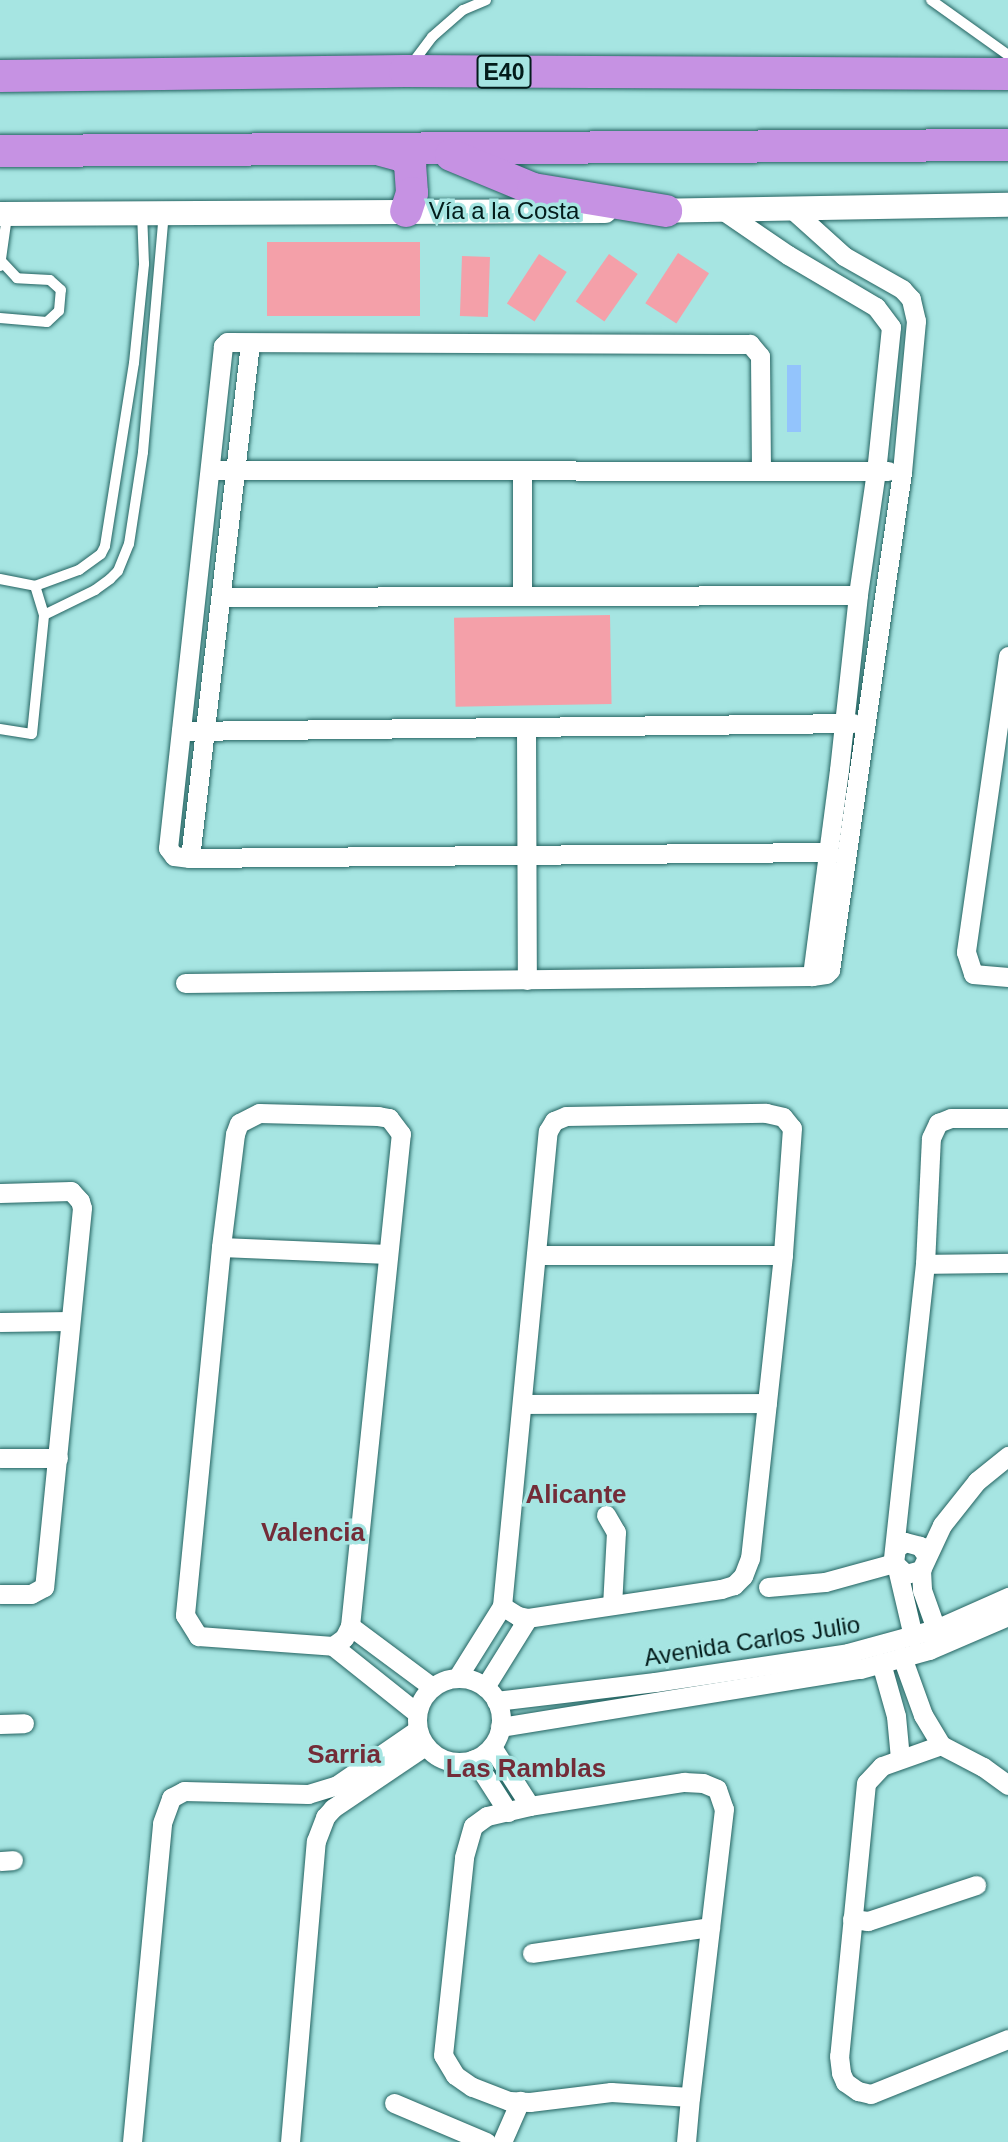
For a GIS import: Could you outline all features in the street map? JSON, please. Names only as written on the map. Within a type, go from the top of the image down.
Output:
[{"type":"highway","name":"E40","points":[[0,76],[405,71],[1008,74]]},
{"type":"highway","points":[[0,151],[1008,145]]},
{"type":"highway","points":[[381,150],[403,156],[410,164],[412,193],[406,211]]},
{"type":"highway","points":[[429,150],[462,158],[533,189],[666,211]]},
{"type":"street","name":"Vía a la Costa","points":[[4,214],[725,212],[1008,205]]},
{"type":"street","points":[[185,983],[827,974],[831,967],[902,472],[916,321],[911,299],[891,281],[844,256],[793,210]]},
{"type":"street","points":[[725,212],[788,255],[855,293],[887,318],[892,339],[812,976]]},
{"type":"street","points":[[761,471],[760,356],[750,344],[229,341],[223,346],[168,848],[174,856],[190,858],[527,852],[829,852]]},
{"type":"street","points":[[190,858],[250,343]]},
{"type":"street","points":[[210,470],[902,472]]},
{"type":"street","points":[[522,472],[522,596]]},
{"type":"street","points":[[222,597],[858,595]]},
{"type":"street","points":[[1007,666],[966,952],[973,974],[1008,977]]},
{"type":"street","points":[[181,731],[865,723]]},
{"type":"street","points":[[526,727],[527,980]]},
{"type":"street","points":[[333,1646],[344,1638],[350,1626],[401,1134],[389,1118],[378,1116],[259,1113],[239,1123],[221,1247],[186,1601],[187,1623],[198,1636],[333,1646],[420,1730],[439,1758],[456,1762],[474,1759],[492,1746],[500,1727],[491,1694],[477,1682],[457,1678],[432,1688]]},
{"type":"street","points":[[457,1678],[502,1606],[548,1131],[554,1121],[566,1116],[766,1113],[783,1117],[792,1128],[783,1255],[750,1559],[743,1576],[734,1585],[721,1589],[528,1618],[518,1616],[502,1606]]},
{"type":"street","points":[[913,1636],[895,1563],[925,1264],[931,1138],[939,1123],[951,1118],[1008,1118]]},
{"type":"street","points":[[0,1193],[71,1191],[80,1201],[44,1587],[31,1594],[0,1594]]},
{"type":"street","points":[[221,1247],[388,1254]]},
{"type":"street","points":[[536,1255],[783,1255]]},
{"type":"street","points":[[925,1264],[1008,1263]]},
{"type":"street","points":[[0,1322],[70,1321]]},
{"type":"street","points":[[523,1404],[767,1403]]},
{"type":"street","points":[[895,1563],[906,1574],[923,1562],[942,1525],[977,1480],[1008,1455]]},
{"type":"street","points":[[0,1458],[58,1458]]},
{"type":"street","points":[[606,1515],[616,1532],[612,1605]]},
{"type":"street","points":[[895,1563],[897,1548],[911,1542],[920,1546],[923,1562],[922,1590],[936,1629]]},
{"type":"street","points":[[768,1587],[825,1582],[895,1563]]},
{"type":"street","name":"Avenida Carlos Julio","points":[[500,1727],[778,1675],[936,1629],[1008,1597]]},
{"type":"street","name":"Avenida Carlos Julio","points":[[491,1694],[778,1675],[881,1663],[929,1650],[1008,1616]]},
{"type":"street","points":[[491,1694],[528,1618]]},
{"type":"street","points":[[350,1626],[432,1688]]},
{"type":"street","points":[[902,1657],[923,1716],[941,1745],[983,1767],[1008,1785]]},
{"type":"street","points":[[881,1663],[896,1716],[901,1758]]},
{"type":"street","points":[[290,2142],[316,1842],[325,1818],[333,1808],[420,1730],[432,1688]]},
{"type":"street","points":[[0,1724],[24,1723]]},
{"type":"street","points":[[132,2142],[162,1823],[172,1798],[184,1791],[308,1794],[337,1785],[420,1730]]},
{"type":"street","points":[[941,1745],[882,1766],[866,1783],[839,2056],[845,2082],[858,2091],[871,2094],[1008,2039]]},
{"type":"street","points":[[492,1746],[530,1806]]},
{"type":"street","points":[[474,1759],[508,1812]]},
{"type":"street","points":[[686,2142],[724,1810],[717,1789],[703,1783],[684,1782],[530,1806],[478,1821],[468,1838],[443,2055],[455,2075],[472,2087],[491,2095],[520,2101],[611,2092],[690,2097]]},
{"type":"street","points":[[852,1919],[868,1922],[976,1885]]},
{"type":"street","points":[[532,1953],[710,1927]]},
{"type":"street","points":[[502,2142],[520,2101]]},
{"type":"street","points":[[394,2103],[486,2142]]},
{"type":"lane","points":[[405,71],[432,37],[463,10],[486,0]]},
{"type":"lane","points":[[930,0],[1008,55]]},
{"type":"lane","points":[[0,579],[35,586],[79,570],[101,554],[105,546],[134,363],[144,264],[153,213]]},
{"type":"lane","points":[[44,615],[95,590],[110,579],[118,571],[129,544],[143,452],[153,213]]},
{"type":"lane","points":[[0,318],[47,322],[59,311],[61,290],[50,281],[17,278],[1,265],[4,214]]},
{"type":"lane","points":[[0,729],[32,734],[44,615],[35,586]]},
{"type":"shaded area","points":[[267,242],[420,242],[420,316],[267,316]]},
{"type":"shaded area","points":[[678,253],[709,273],[676,323],[645,303]]},
{"type":"shaded area","points":[[539,254],[567,272],[535,321],[507,303]]},
{"type":"shaded area","points":[[609,254],[638,274],[604,322],[576,302]]},
{"type":"shaded area","points":[[462,256],[490,257],[488,317],[460,316]]},
{"type":"shaded area","points":[[610,615],[612,704],[456,707],[454,618]]},
{"type":"water","points":[[787,365],[801,365],[801,432],[787,432]]},
{"type":"district","name":"Alicante","points":[[576,1495]]},
{"type":"district","name":"Valencia","points":[[313,1533]]},
{"type":"district","name":"Sarria","points":[[344,1755]]},
{"type":"district","name":"Las Ramblas","points":[[526,1769]]}]
